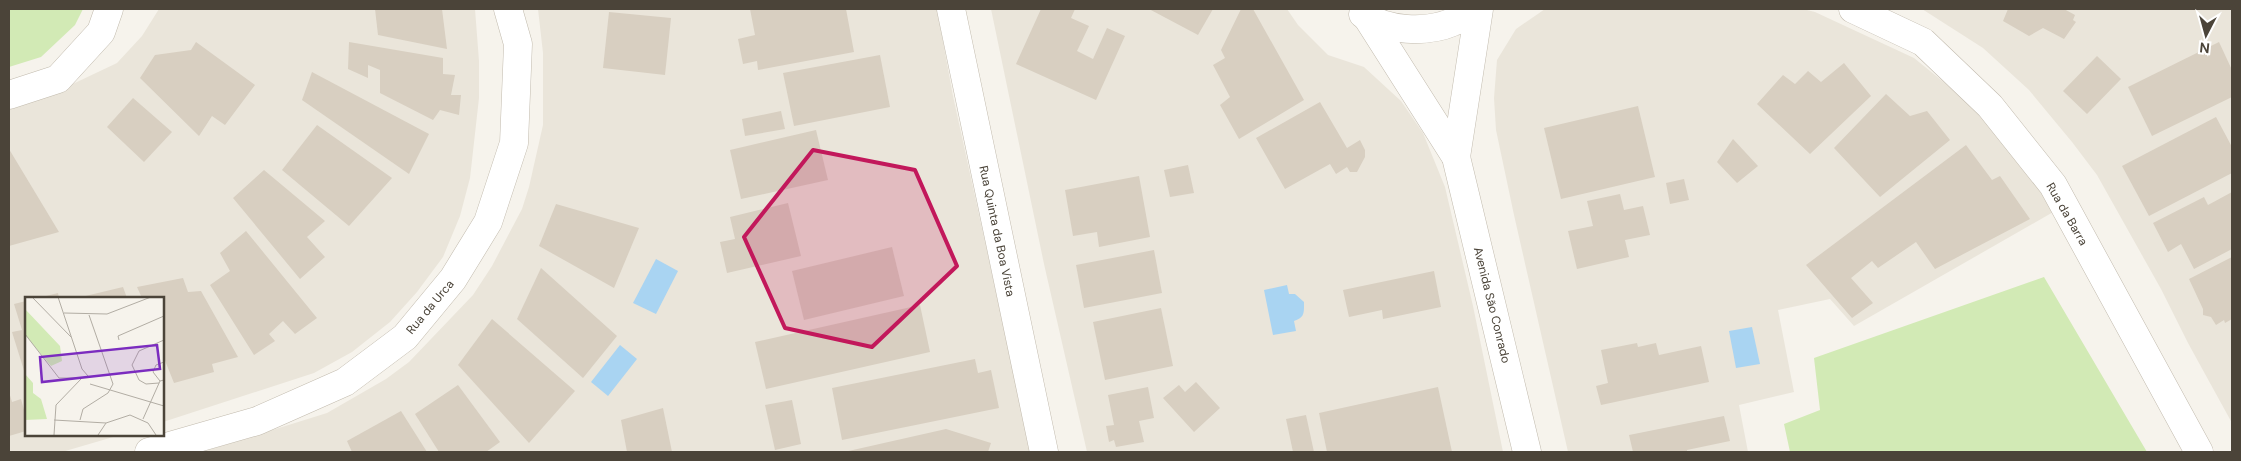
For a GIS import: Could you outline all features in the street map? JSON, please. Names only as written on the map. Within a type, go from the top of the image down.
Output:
[{"type":"street","points":[[9,96],[58,79],[101,32],[109,9]]},
{"type":"street","name":"Rua da Urca","points":[[149,452],[257,421],[345,382],[405,337],[453,279],[488,222],[514,143],[518,44],[508,9]]},
{"type":"street","name":"Rua Quinta da Boa Vista","points":[[950,9],[1044,452]]},
{"type":"street","points":[[1362,13],[1395,27],[1424,29],[1453,22],[1478,9]]},
{"type":"street","name":"Avenida São Conrado","points":[[1456,157],[1478,9]]},
{"type":"street","name":"Rua da Barra","points":[[1853,9],[1923,42],[1990,106],[2047,178],[2199,452]]},
{"type":"street","name":"Avenida São Conrado","points":[[1362,13],[1456,157],[1527,452]]},
{"type":"highlighted area","points":[[813,150],[915,170],[957,266],[872,347],[785,328],[744,237]]},
{"type":"shaded area","points":[[159,9],[475,9],[479,61],[479,98],[470,178],[460,216],[443,257],[417,292],[390,322],[352,352],[314,373],[164,422],[164,297],[25,297],[25,436],[117,436],[62,452],[9,452],[9,107],[58,91],[117,63],[142,36]]},
{"type":"shaded area","points":[[538,9],[937,9],[953,96],[1031,452],[202,452],[327,413],[386,379],[409,362],[473,295],[492,266],[522,209],[529,187],[543,125],[543,53]]},
{"type":"shaded area","points":[[991,9],[1287,9],[1298,25],[1328,55],[1364,67],[1401,101],[1423,133],[1445,187],[1473,306],[1503,452],[1087,452],[1044,264]]},
{"type":"shaded area","points":[[1545,9],[1803,9],[1815,12],[1914,58],[1988,118],[2055,211],[1854,326],[1830,299],[1778,310],[1794,392],[1739,405],[1748,452],[1568,452],[1496,130],[1494,98],[1497,60],[1516,29]]},
{"type":"shaded area","points":[[1922,9],[2232,9],[2232,423],[2161,289],[2097,175],[2029,90],[1983,48]]},
{"type":"green space","points":[[9,9],[83,9],[75,25],[41,57],[9,67]]},
{"type":"green space","points":[[2044,277],[2147,452],[1790,452],[1784,424],[1820,410],[1814,358]]},
{"type":"water","points":[[656,259],[678,271],[656,314],[633,303]]},
{"type":"water","points":[[1287,285],[1289,294],[1295,294],[1304,302],[1303,314],[1294,321],[1296,331],[1273,335],[1264,290]]},
{"type":"water","points":[[1752,327],[1760,364],[1736,368],[1729,331]]},
{"type":"water","points":[[620,345],[637,359],[608,396],[591,382]]},
{"type":"building","points":[[375,9],[442,9],[447,49],[378,35]]},
{"type":"building","points":[[750,9],[846,9],[854,52],[758,70],[757,61],[743,64],[738,39],[755,35]]},
{"type":"building","points":[[1041,9],[1075,9],[1071,18],[1089,26],[1077,51],[1093,59],[1107,28],[1125,36],[1096,100],[1016,64]]},
{"type":"building","points":[[1149,9],[1213,9],[1198,35]]},
{"type":"building","points":[[1241,9],[1253,9],[1304,100],[1239,139],[1220,105],[1230,97],[1213,65],[1225,58],[1221,50]]},
{"type":"building","points":[[2008,9],[2064,9],[2075,15],[2073,20],[2076,22],[2064,39],[2043,28],[2029,36],[2003,21]]},
{"type":"building","points":[[609,12],[671,18],[665,75],[603,68]]},
{"type":"building","points":[[196,42],[255,85],[225,125],[212,116],[199,136],[140,78],[155,55],[191,50]]},
{"type":"building","points":[[349,42],[443,58],[443,74],[455,75],[451,95],[461,95],[459,115],[440,110],[433,120],[380,93],[380,70],[368,65],[368,78],[348,69]]},
{"type":"building","points":[[2219,42],[2232,70],[2232,97],[2152,136],[2128,87]]},
{"type":"building","points":[[880,55],[890,107],[794,126],[783,73]]},
{"type":"building","points":[[2097,56],[2121,79],[2087,114],[2063,91]]},
{"type":"building","points":[[1844,63],[1871,96],[1810,154],[1757,104],[1783,75],[1795,84],[1808,71],[1821,82]]},
{"type":"building","points":[[312,72],[429,134],[409,174],[302,100]]},
{"type":"building","points":[[1886,94],[1910,116],[1927,111],[1950,140],[1880,197],[1834,148]]},
{"type":"building","points":[[133,98],[172,132],[144,162],[107,127]]},
{"type":"building","points":[[1320,102],[1347,148],[1360,140],[1365,150],[1365,157],[1357,172],[1350,172],[1347,167],[1336,174],[1330,164],[1285,189],[1256,138]]},
{"type":"building","points":[[1638,106],[1655,177],[1561,199],[1544,128]]},
{"type":"building","points":[[781,111],[785,129],[745,136],[742,119]]},
{"type":"building","points":[[2216,117],[2232,147],[2232,173],[2149,216],[2122,166]]},
{"type":"building","points":[[317,125],[392,178],[349,226],[282,170]]},
{"type":"building","points":[[816,130],[828,180],[741,199],[730,150]]},
{"type":"building","points":[[1733,139],[1758,166],[1737,183],[1717,162]]},
{"type":"building","points":[[1966,145],[1992,180],[2000,176],[2030,219],[1935,269],[1916,242],[1878,268],[1872,261],[1851,278],[1873,303],[1852,318],[1806,265]]},
{"type":"building","points":[[9,149],[59,232],[9,246]]},
{"type":"building","points":[[1188,165],[1194,193],[1170,197],[1164,170]]},
{"type":"building","points":[[264,170],[325,221],[307,237],[325,257],[300,279],[233,198]]},
{"type":"building","points":[[1139,176],[1150,237],[1099,247],[1097,232],[1073,236],[1065,190]]},
{"type":"building","points":[[1684,179],[1689,200],[1670,204],[1666,183]]},
{"type":"building","points":[[2232,192],[2232,249],[2194,269],[2181,244],[2168,252],[2153,223],[2204,197],[2208,205]]},
{"type":"building","points":[[1620,194],[1624,210],[1643,206],[1650,235],[1625,240],[1629,257],[1577,269],[1568,231],[1593,226],[1587,201]]},
{"type":"building","points":[[788,203],[801,256],[727,273],[720,242],[735,239],[730,217]]},
{"type":"building","points":[[556,204],[639,228],[614,288],[539,246]]},
{"type":"building","points":[[246,231],[317,318],[295,334],[283,321],[269,334],[275,341],[254,355],[210,285],[230,271],[220,253]]},
{"type":"building","points":[[892,247],[904,296],[804,320],[792,271]]},
{"type":"building","points":[[1154,250],[1162,293],[1084,308],[1076,265]]},
{"type":"building","points":[[2232,257],[2232,319],[2225,323],[2224,320],[2216,325],[2211,317],[2203,315],[2203,309],[2189,279]]},
{"type":"building","points":[[541,268],[617,336],[583,378],[517,319]]},
{"type":"building","points":[[1434,271],[1441,307],[1383,319],[1382,310],[1349,317],[1343,290]]},
{"type":"building","points":[[183,278],[188,292],[201,291],[238,357],[212,364],[214,372],[174,383],[164,358],[164,297],[142,297],[137,287]]},
{"type":"building","points":[[123,287],[127,297],[81,297]]},
{"type":"building","points":[[58,293],[59,297],[42,297]]},
{"type":"building","points":[[25,301],[25,374],[12,332],[22,330],[14,304]]},
{"type":"building","points":[[920,305],[930,352],[766,389],[755,342]]},
{"type":"building","points":[[1161,308],[1173,366],[1105,380],[1093,322]]},
{"type":"building","points":[[492,319],[575,391],[529,443],[458,365]]},
{"type":"building","points":[[1637,343],[1638,347],[1656,343],[1659,355],[1701,346],[1709,382],[1601,405],[1596,386],[1608,383],[1601,350]]},
{"type":"building","points":[[975,359],[978,373],[991,370],[999,408],[842,440],[832,388]]},
{"type":"building","points":[[1196,382],[1220,408],[1194,432],[1163,398],[1179,385],[1185,392]]},
{"type":"building","points":[[458,385],[500,442],[486,452],[439,452],[415,414]]},
{"type":"building","points":[[1148,387],[1154,418],[1139,421],[1144,442],[1116,447],[1114,440],[1109,442],[1106,426],[1114,425],[1108,395]]},
{"type":"building","points":[[1438,387],[1452,452],[1327,452],[1319,413]]},
{"type":"building","points":[[9,392],[12,402],[21,399],[25,413],[25,431],[9,436]]},
{"type":"building","points":[[792,400],[801,444],[775,450],[765,405]]},
{"type":"building","points":[[663,408],[672,452],[627,452],[621,420]]},
{"type":"building","points":[[401,411],[427,452],[352,452],[347,441]]},
{"type":"building","points":[[1306,415],[1314,452],[1293,452],[1286,419]]},
{"type":"building","points":[[1724,416],[1730,441],[1687,450],[1687,452],[1633,452],[1629,435]]},
{"type":"building","points":[[946,429],[991,443],[988,452],[844,452]]}]
